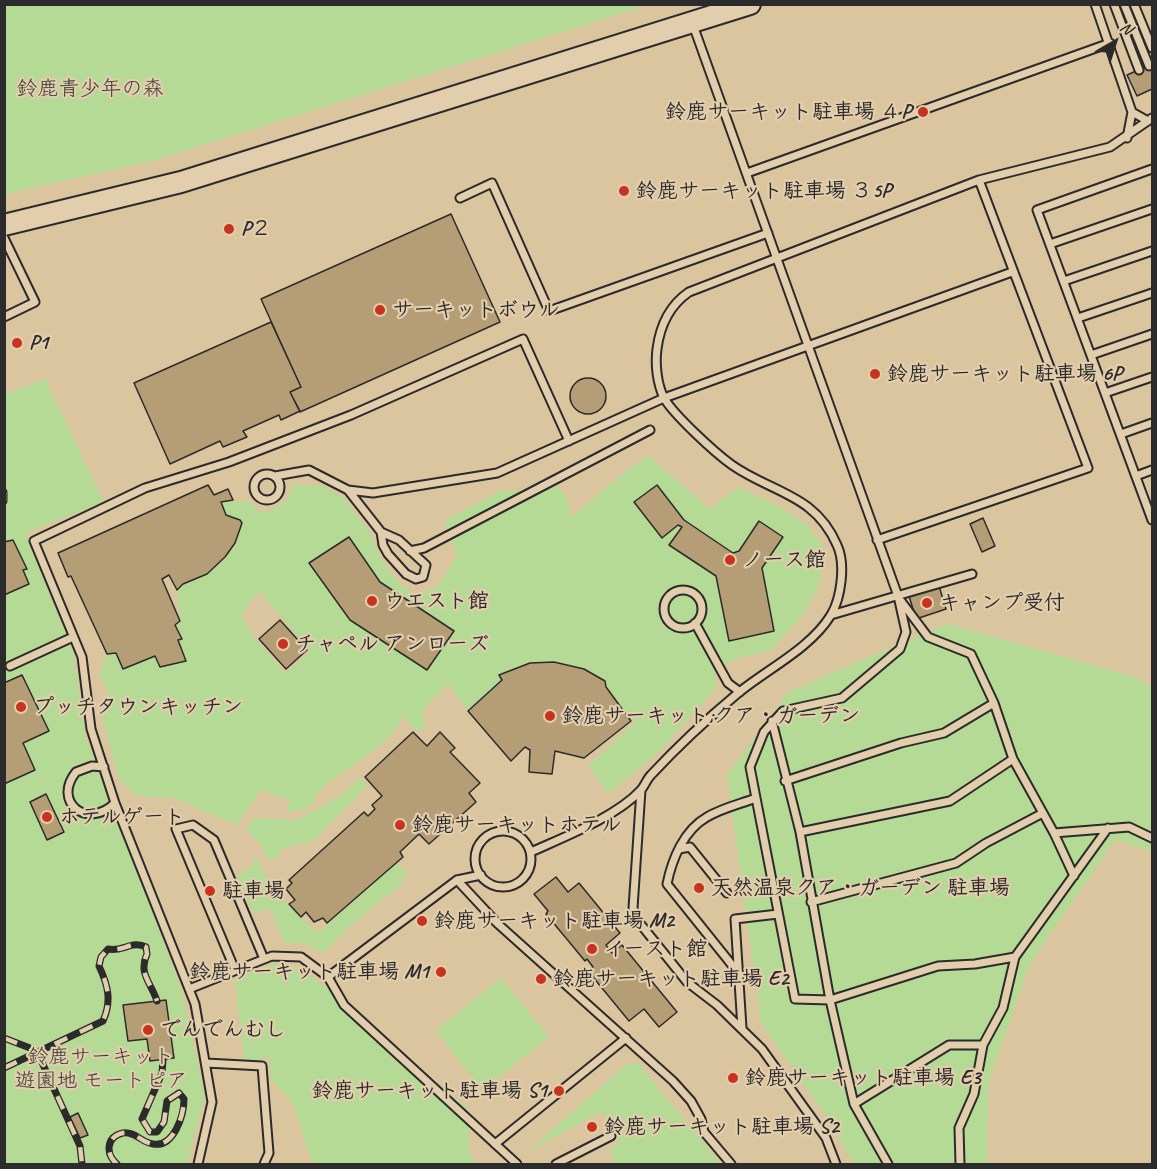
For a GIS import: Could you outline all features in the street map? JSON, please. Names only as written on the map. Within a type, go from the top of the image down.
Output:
[{"type":"street","points":[[4,225],[181,182],[750,4]]},
{"type":"lane","points":[[1095,4],[1132,112],[1127,138]]},
{"type":"lane","points":[[1114,4],[1139,70]]},
{"type":"lane","points":[[1124,4],[1149,66]]},
{"type":"lane","points":[[1134,4],[1152,48]]},
{"type":"lane","points":[[692,23],[898,596],[906,632],[900,649],[842,698],[783,711],[764,732],[750,767],[795,999],[830,1000],[938,966],[975,964],[1015,957]]},
{"type":"lane","points":[[747,173],[1110,44]]},
{"type":"lane","points":[[531,852],[594,824],[641,790],[649,777],[740,692],[796,649],[831,615],[841,587],[838,547],[824,522],[809,505],[732,465],[707,444],[664,398],[655,362],[658,339],[663,324],[680,298],[776,256],[979,180],[1110,147],[1127,138],[1150,119],[1132,112]]},
{"type":"lane","points":[[1152,169],[1037,210],[1152,519]]},
{"type":"lane","points":[[877,540],[1088,468],[979,180]]},
{"type":"lane","points":[[460,198],[492,183],[549,310],[768,232]]},
{"type":"lane","points":[[1050,244],[1152,209]]},
{"type":"lane","points":[[4,238],[35,302],[4,316]]},
{"type":"lane","points":[[1064,281],[1152,251]]},
{"type":"lane","points":[[275,476],[309,470],[348,489],[373,493],[496,474],[664,398],[1012,272]]},
{"type":"lane","points":[[1077,318],[1152,292]]},
{"type":"lane","points":[[1091,355],[1152,334]]},
{"type":"lane","points":[[198,1164],[212,1102],[195,1004],[116,803],[91,729],[82,657],[34,541],[145,488],[230,462],[351,415],[523,339],[569,441]]},
{"type":"lane","points":[[1105,393],[1152,377]]},
{"type":"lane","points":[[1120,434],[1152,423]]},
{"type":"lane","points":[[410,551],[424,549],[650,430]]},
{"type":"lane","points":[[1136,476],[1152,470]]},
{"type":"lane","points":[[348,489],[381,532],[399,540],[426,565],[423,577],[416,579],[406,574],[388,554],[383,545],[381,532]]},
{"type":"lane","points":[[831,615],[972,574]]},
{"type":"lane","points":[[689,591],[699,600],[702,613],[695,624],[679,628],[669,621],[665,604],[671,594],[689,591]]},
{"type":"lane","points":[[898,596],[928,637],[971,654],[994,703],[1013,759],[1041,814],[1054,833],[1074,876]]},
{"type":"lane","points":[[695,624],[728,683],[740,692]]},
{"type":"lane","points":[[10,666],[73,637]]},
{"type":"lane","points":[[785,781],[901,743],[944,733],[994,703]]},
{"type":"lane","points":[[772,722],[785,781],[800,831],[830,1000],[854,1104],[888,1164]]},
{"type":"lane","points":[[800,831],[950,801],[1013,759]]},
{"type":"lane","points":[[104,767],[84,768],[71,778],[68,795],[71,802],[82,813],[98,815],[116,803]]},
{"type":"lane","points":[[641,790],[633,908],[638,921],[687,982],[742,1028],[762,1048],[826,1138],[836,1164]]},
{"type":"lane","points":[[740,975],[667,884],[671,860],[706,817],[756,798]]},
{"type":"lane","points":[[811,902],[956,863],[986,843],[1041,814]]},
{"type":"lane","points":[[236,970],[176,829],[193,825],[214,840],[264,959]]},
{"type":"lane","points":[[1054,833],[1129,827],[1152,838]]},
{"type":"lane","points":[[960,1164],[958,1128],[974,1094],[983,1045],[1003,1008],[1015,957],[1108,828]]},
{"type":"lane","points":[[511,832],[520,836],[531,852],[529,870],[516,884],[498,886],[481,875],[476,861],[476,852],[480,844],[493,833],[511,832]]},
{"type":"lane","points":[[679,849],[690,847],[727,893]]},
{"type":"lane","points":[[328,977],[457,879],[481,875]]},
{"type":"lane","points":[[457,879],[498,924],[626,1038],[691,1101],[701,1119],[704,1132],[730,1164]]},
{"type":"lane","points":[[742,1028],[735,920],[778,914]]},
{"type":"lane","points":[[189,989],[272,956],[301,957],[328,977],[344,1005],[517,1164]]},
{"type":"lane","points":[[495,1144],[626,1038]]},
{"type":"lane","points":[[854,1104],[949,1045],[983,1045]]},
{"type":"lane","points":[[206,1064],[262,1066],[269,1153],[264,1164]]},
{"type":"lane","points":[[556,1164],[611,1136]]},
{"type":"green space","name":"鈴鹿青少年の森","points":[[4,5],[640,5],[639,8],[152,161],[5,194]]},
{"type":"green space","name":"鈴鹿サーキット 遊園地 モートピア","points":[[45,379],[104,502],[25,533],[74,655],[85,735],[181,988],[205,1096],[187,1164],[5,1164],[5,394]]},
{"type":"green space","points":[[648,455],[710,509],[738,487],[776,505],[806,524],[824,547],[821,580],[807,609],[772,650],[735,659],[714,673],[717,686],[660,751],[608,794],[588,766],[635,723],[606,687],[605,681],[578,667],[553,662],[528,665],[500,675],[502,680],[468,711],[448,684],[422,711],[425,726],[419,732],[407,721],[405,711],[393,732],[371,752],[325,786],[308,809],[287,812],[290,800],[261,790],[237,825],[174,798],[137,796],[119,779],[102,717],[112,702],[99,674],[107,654],[155,656],[160,667],[186,661],[178,640],[182,639],[175,625],[180,621],[177,590],[214,570],[225,559],[233,546],[241,524],[239,520],[226,515],[221,502],[251,501],[258,512],[265,511],[281,505],[294,484],[324,486],[345,499],[370,532],[381,560],[398,581],[416,596],[439,585],[457,555],[444,521],[502,490],[533,493],[557,485],[567,500],[572,518],[600,492]],"holes":[[[259,591],[311,651],[285,673],[254,637],[241,615]]]},
{"type":"green space","points":[[947,624],[1133,676],[1152,687],[1152,851],[1115,840],[1030,964],[989,1082],[987,1164],[854,1164],[822,1110],[761,1023],[727,775],[788,692]]},
{"type":"green space","points":[[361,778],[367,786],[313,841],[283,848],[274,860],[266,859],[264,849],[246,828],[254,818],[295,820],[336,799]]},
{"type":"green space","points":[[255,856],[274,892],[318,933],[397,863],[407,874],[401,885],[357,920],[323,953],[302,943],[284,943],[270,908],[253,914],[237,874],[251,869]]},
{"type":"green space","points":[[275,963],[306,971],[467,1108],[469,1151],[476,1164],[313,1164],[292,1102],[271,1080],[269,1057],[245,1065],[234,978]]},
{"type":"green space","points":[[501,978],[549,1037],[483,1090],[435,1031]]},
{"type":"green space","points":[[637,1062],[721,1164],[610,1164],[615,1162],[609,1149],[620,1143],[603,1111],[528,1151],[626,1065]]},
{"type":"building","points":[[1152,64],[1152,89],[1137,96],[1127,75]]},
{"type":"building","name":"サーキットボウル","points":[[451,214],[500,322],[300,412],[290,392],[301,387],[261,299]]},
{"type":"building","points":[[271,322],[301,387],[290,392],[300,411],[281,420],[279,415],[243,431],[247,437],[223,447],[220,441],[170,464],[134,383]]},
{"type":"building","points":[[588,378],[601,383],[606,396],[601,409],[588,414],[575,409],[570,396],[575,383]]},
{"type":"building","points":[[208,485],[214,495],[228,489],[233,500],[221,502],[226,515],[242,523],[235,543],[225,557],[207,574],[183,584],[177,590],[169,575],[162,579],[180,621],[175,625],[182,639],[178,640],[186,661],[160,667],[155,656],[123,669],[116,653],[107,654],[58,553]]},
{"type":"building","name":"ノース館","points":[[657,485],[684,520],[733,553],[739,551],[759,521],[783,537],[762,568],[774,631],[729,641],[716,576],[669,545],[682,527],[678,525],[662,538],[634,502]]},
{"type":"building","points":[[983,518],[995,546],[982,552],[970,524]]},
{"type":"building","name":"ウエスト館","points":[[349,537],[380,582],[454,631],[427,670],[350,620],[309,563]]},
{"type":"building","points":[[13,540],[27,569],[23,570],[29,584],[4,595],[4,542]]},
{"type":"building","name":"キャンプ受付","points":[[939,586],[946,609],[916,619],[909,596]]},
{"type":"building","name":"チャペル アンローズ","points":[[280,620],[307,650],[286,669],[259,639]]},
{"type":"building","name":"鈴鹿サーキット;クア・ガーデン","points":[[554,662],[584,669],[605,681],[606,687],[631,721],[584,758],[555,751],[552,774],[529,772],[530,750],[525,747],[511,761],[468,711],[502,680],[499,675],[530,663]]},
{"type":"building","name":"プッチタウンキッチン","points":[[22,675],[49,731],[23,743],[35,770],[4,784],[4,683]]},
{"type":"building","name":"鈴鹿サーキットホテル","points":[[413,732],[427,746],[440,732],[455,748],[450,752],[480,783],[469,793],[476,802],[429,844],[419,834],[400,852],[403,857],[327,923],[323,918],[314,922],[306,912],[301,917],[289,904],[295,900],[286,889],[292,883],[289,880],[364,812],[368,816],[375,809],[372,805],[382,796],[365,777]]},
{"type":"building","name":"ホテルゲート","points":[[46,794],[64,832],[47,840],[30,802]]},
{"type":"building","name":"イースト館","points":[[556,877],[568,892],[579,883],[620,933],[606,945],[612,953],[622,945],[677,1012],[659,1027],[644,1009],[629,1021],[588,971],[593,967],[587,959],[585,961],[546,914],[548,911],[534,894]]},
{"type":"building","name":"でんでんむし","points":[[166,1000],[174,1058],[150,1061],[147,1039],[128,1041],[123,1005]]},
{"type":"building","points":[[78,1113],[88,1135],[80,1138],[70,1117]]},
{"type":"railway","points":[[4,492],[4,501]]},
{"type":"railway","points":[[4,1068],[103,1021],[108,993],[99,966],[101,957],[108,949],[132,945],[146,947],[144,967],[146,978],[157,1001]]},
{"type":"railway","points":[[4,1038],[30,1048],[40,1058],[80,1146],[82,1164]]},
{"type":"railway","points":[[117,1164],[109,1151],[110,1142],[117,1135],[127,1133],[149,1143],[160,1144],[172,1136],[180,1121],[184,1099],[179,1093],[167,1101],[164,1122],[157,1132],[150,1132],[142,1119],[162,1073],[163,1060]]},
{"type":"place","name":"鈴鹿サーキット駐車場 ４P","points":[[923,112]]},
{"type":"place","name":"鈴鹿サーキット駐車場 ３5P","points":[[624,191]]},
{"type":"place","name":"P２","points":[[229,229]]},
{"type":"place","name":"サーキットボウル","points":[[380,310]]},
{"type":"place","name":"P1","points":[[17,343]]},
{"type":"place","name":"鈴鹿サーキット駐車場 6P","points":[[875,374]]},
{"type":"place","name":"ノース館","points":[[730,560]]},
{"type":"place","name":"ウエスト館","points":[[372,601]]},
{"type":"place","name":"キャンプ受付","points":[[927,603]]},
{"type":"place","name":"チャペル アンローズ","points":[[283,644]]},
{"type":"place","name":"プッチタウンキッチン","points":[[21,707]]},
{"type":"place","name":"鈴鹿サーキット;クア・ガーデン","points":[[550,716]]},
{"type":"place","name":"ホテルゲート","points":[[47,817]]},
{"type":"place","name":"鈴鹿サーキットホテル","points":[[400,825]]},
{"type":"place","name":"天然温泉クア・ガーデン 駐車場","points":[[699,888]]},
{"type":"place","name":"駐車場","points":[[210,891]]},
{"type":"place","name":"鈴鹿サーキット駐車場 M2","points":[[422,921]]},
{"type":"place","name":"イースト館","points":[[592,949]]},
{"type":"place","name":"鈴鹿サーキット駐車場 M1","points":[[441,972]]},
{"type":"place","name":"鈴鹿サーキット駐車場 E2","points":[[541,979]]},
{"type":"place","name":"でんでんむし","points":[[148,1030]]},
{"type":"place","name":"鈴鹿サーキット駐車場 E3","points":[[733,1078]]},
{"type":"place","name":"鈴鹿サーキット駐車場 S1","points":[[559,1091]]},
{"type":"place","name":"鈴鹿サーキット駐車場 S2","points":[[592,1127]]}]
